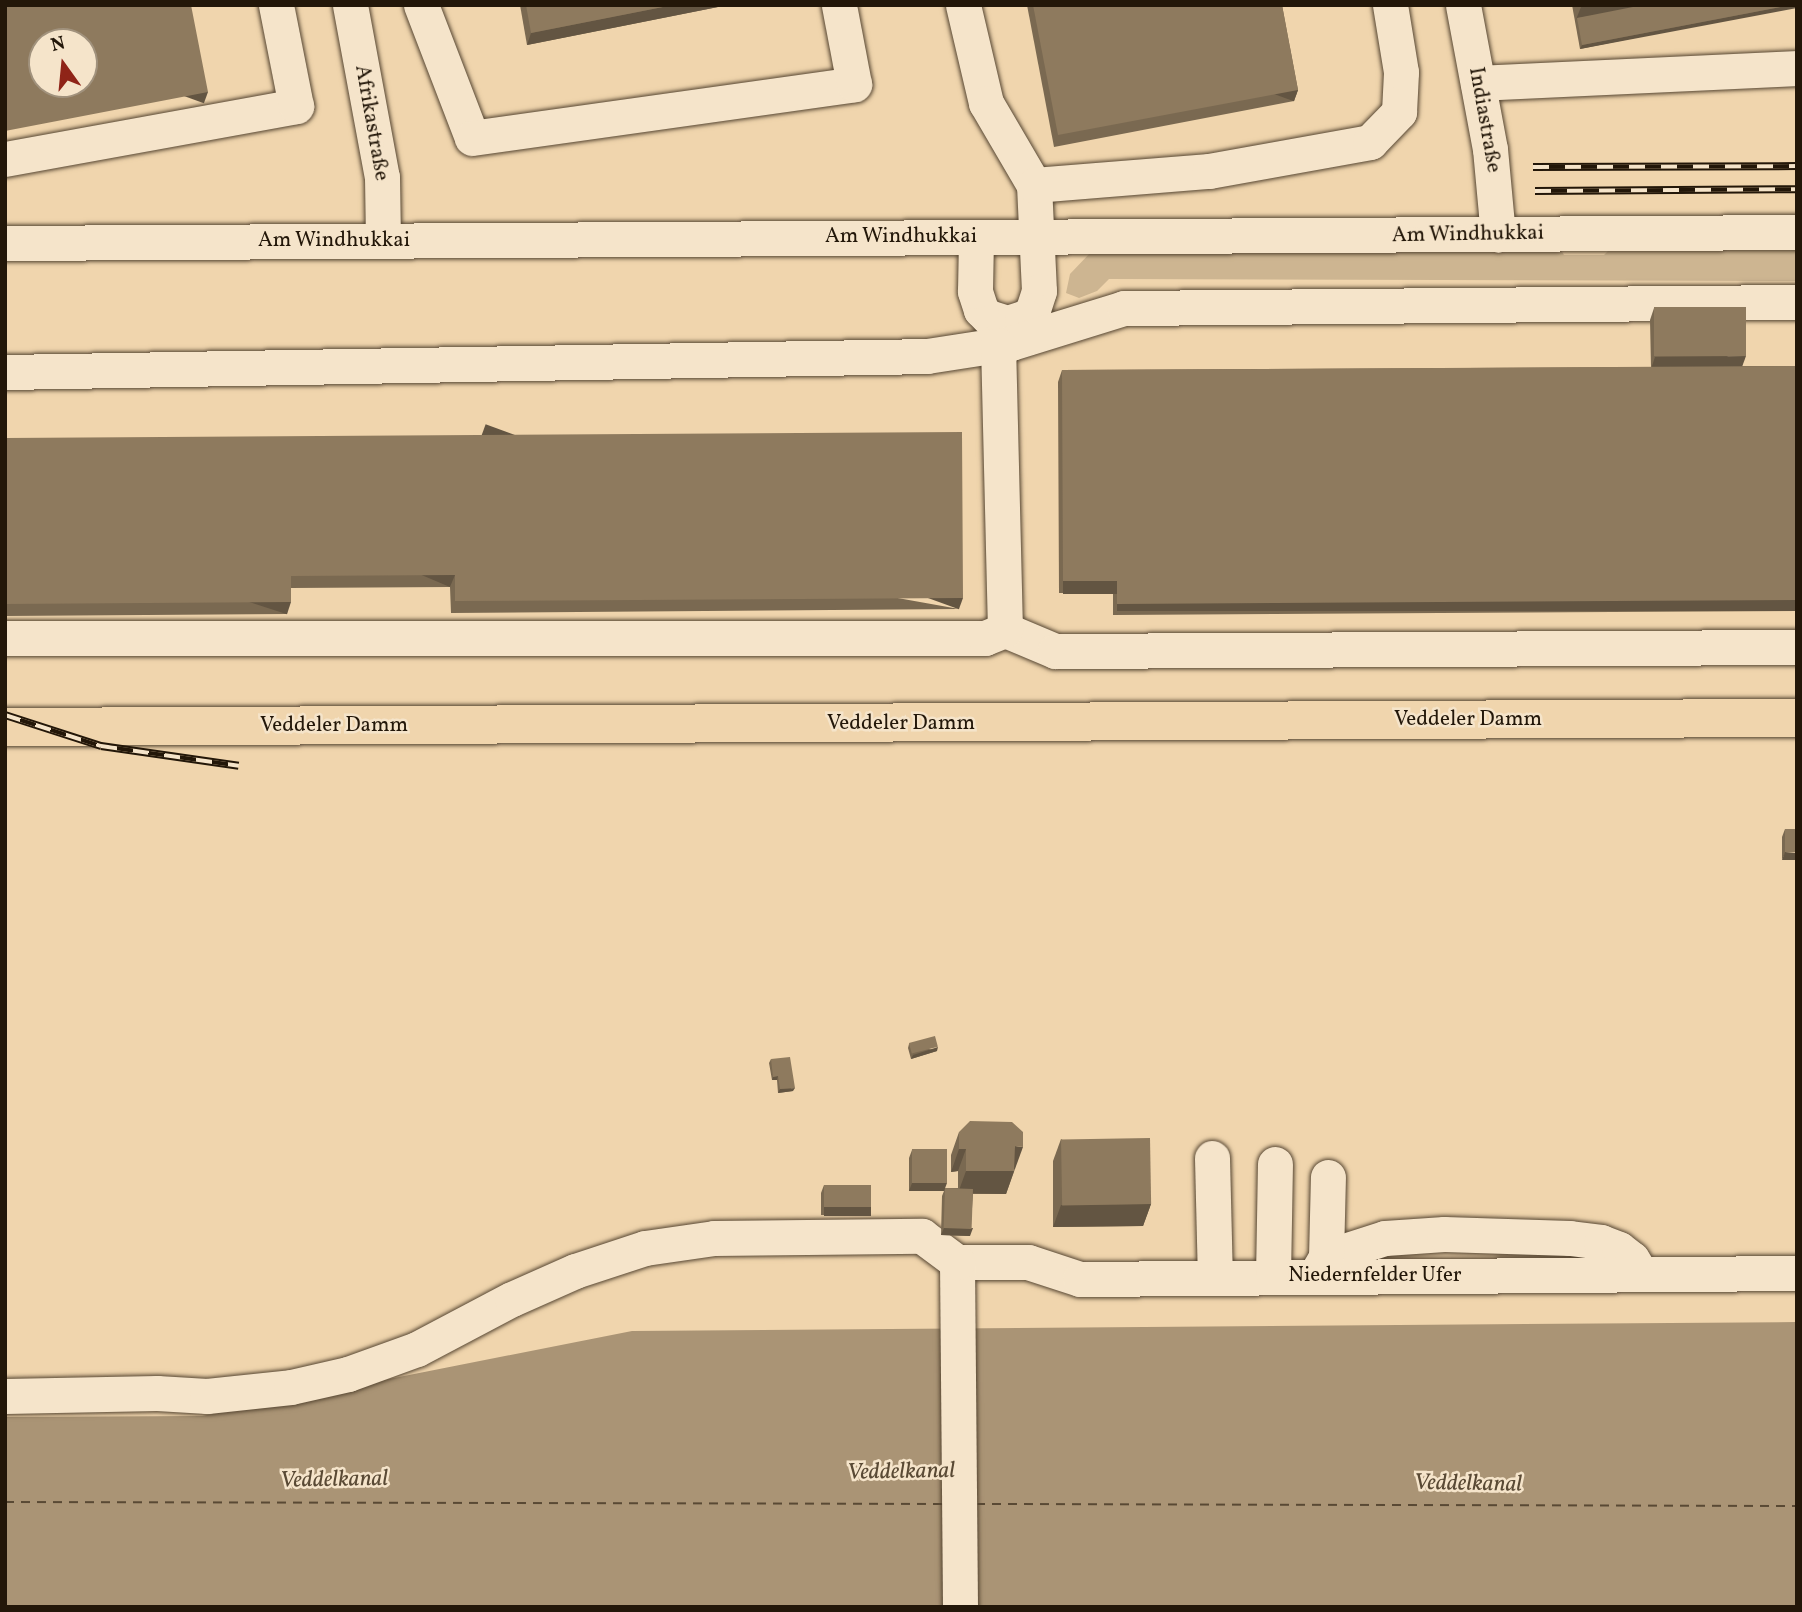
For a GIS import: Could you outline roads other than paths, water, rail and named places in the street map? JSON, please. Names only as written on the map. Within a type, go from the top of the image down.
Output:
[{"type":"main road","name":"Veddeler Damm","points":[[5,727],[1797,718]]},
{"type":"street","points":[[5,159],[296,106],[276,5]]},
{"type":"street","name":"Afrikastraße","points":[[350,5],[382,177],[383,241]]},
{"type":"street","points":[[421,5],[472,138],[854,84],[839,5]]},
{"type":"street","points":[[963,5],[986,103],[1034,184],[1038,236],[1037,301],[1026,317],[1005,337]]},
{"type":"street","points":[[1034,184],[1209,171],[1370,142],[1399,112],[1401,72],[1390,5]]},
{"type":"street","name":"Indiastraße","points":[[1463,5],[1490,149],[1498,235]]},
{"type":"street","points":[[1478,83],[1797,68]]},
{"type":"street","name":"Am Windhukkai","points":[[5,243],[1797,232]]},
{"type":"street","points":[[975,237],[977,301],[1005,337],[1005,630]]},
{"type":"street","points":[[5,372],[927,356],[1124,308],[1797,302]]},
{"type":"street","points":[[5,638],[985,638],[1005,630],[1055,651],[1797,647]]},
{"type":"street","points":[[1212,1158],[1215,1278]]},
{"type":"street","points":[[1273,1277],[1275,1164]]},
{"type":"street","points":[[1320,1267],[1328,1177]]},
{"type":"street","points":[[5,1396],[145,1393],[207,1396],[292,1387],[348,1374],[416,1349],[512,1298],[575,1271],[645,1248],[714,1238],[922,1236],[957,1262],[960,1607]]},
{"type":"street","name":"Niedernfelder Ufer","points":[[957,1262],[1028,1262],[1080,1279],[1273,1277],[1320,1267],[1641,1274],[1797,1273]]},
{"type":"water","name":"Veddelkanal","points":[[1797,1322],[1797,1607],[5,1607],[5,1417],[202,1416],[632,1331]]},
{"type":"railway","points":[[1533,167],[1797,166]]},
{"type":"railway","points":[[1535,191],[1797,189]]},
{"type":"railway","points":[[5,715],[101,746],[239,766]]}]
